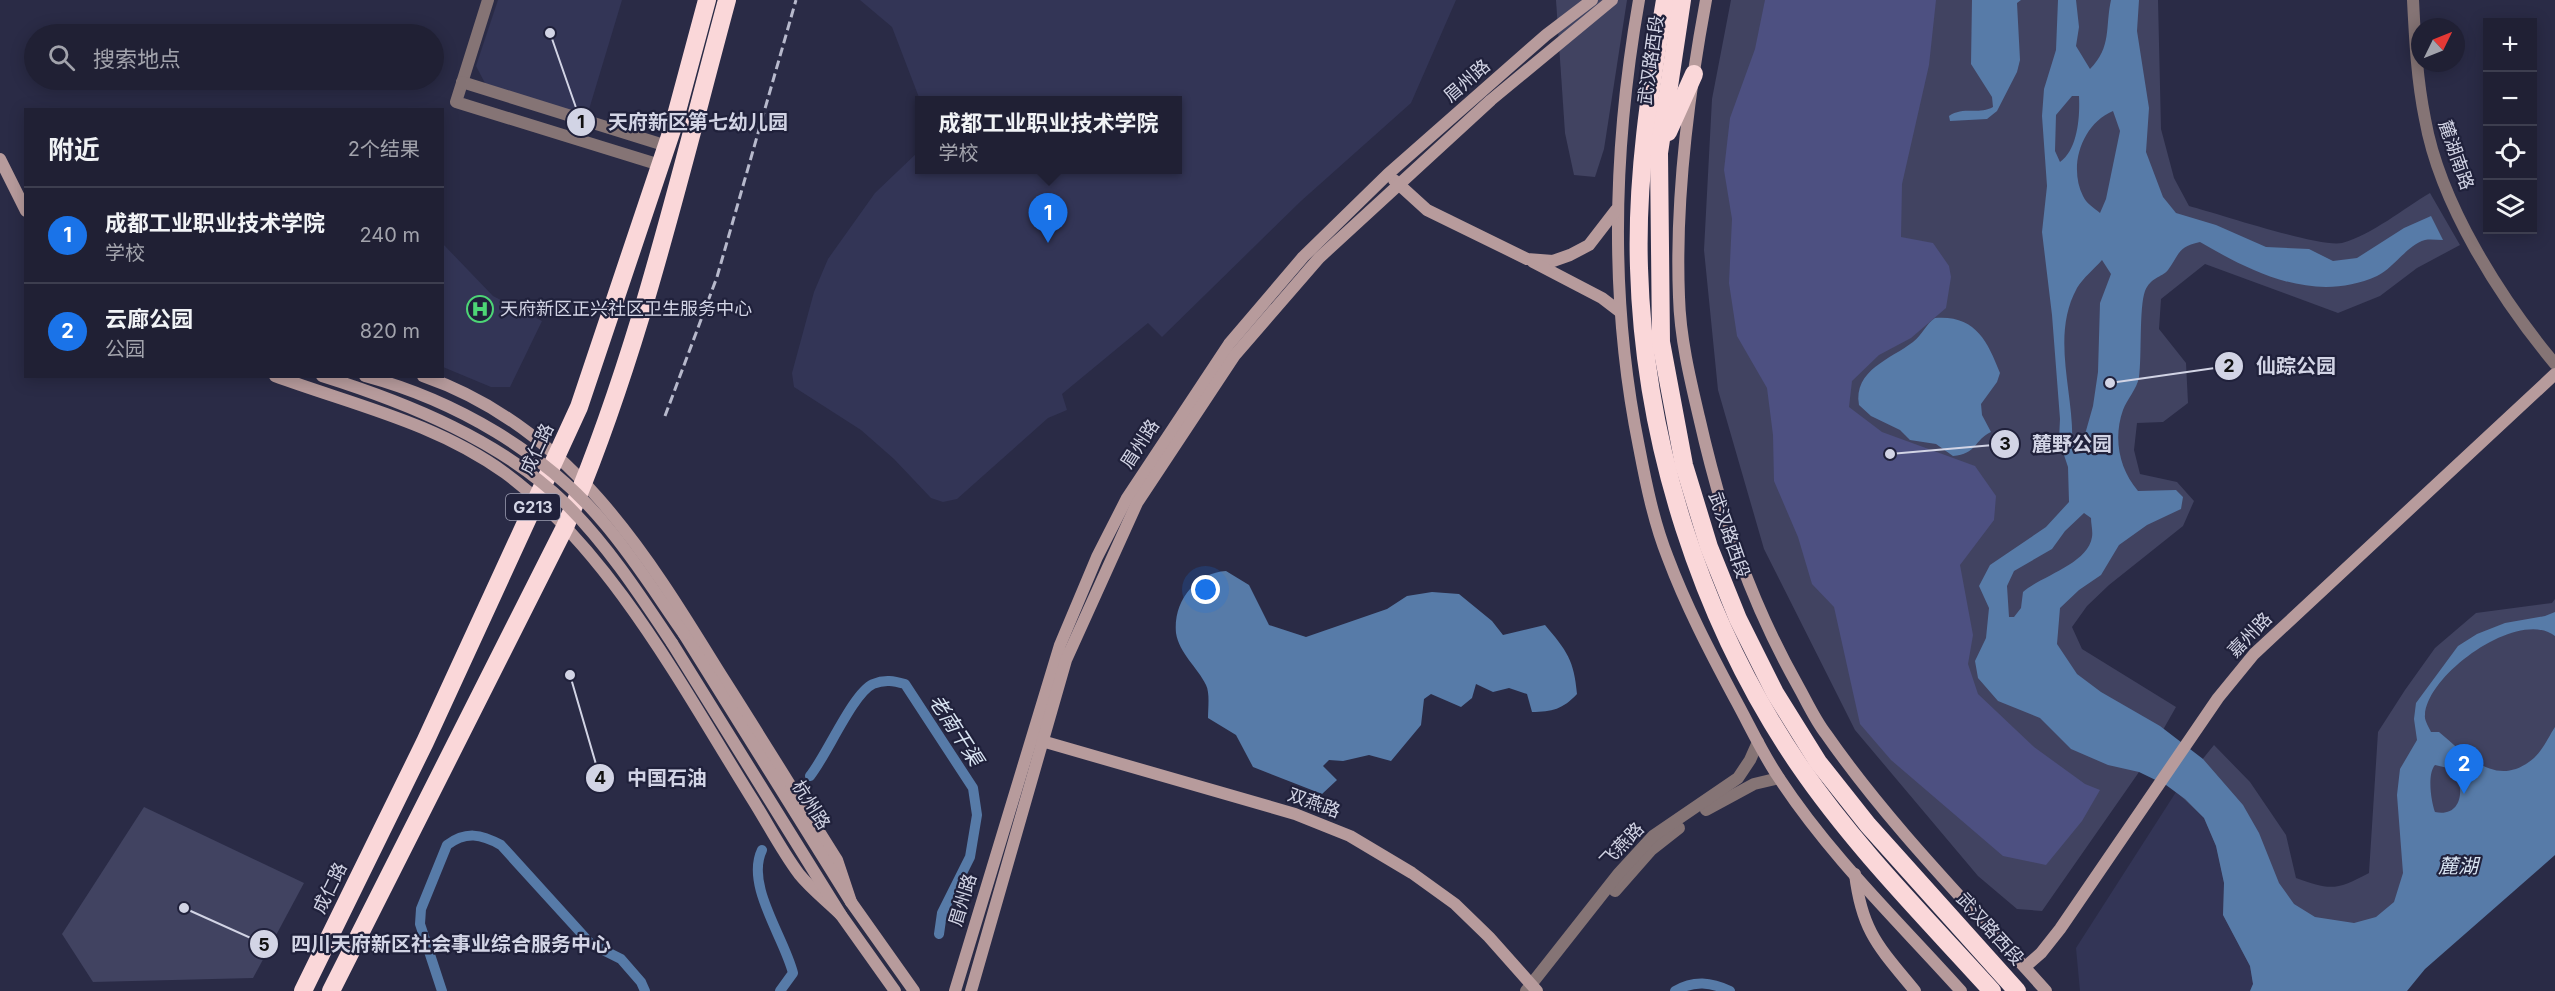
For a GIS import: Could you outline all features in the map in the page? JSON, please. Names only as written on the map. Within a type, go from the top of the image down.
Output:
[{"type":"highway","name":"成仁路","points":[[303,991],[425,742],[558,457],[579,407],[667,146],[707,0]]},
{"type":"highway","name":"G213","points":[[331,991],[565,527],[585,482],[606,429],[664,231],[727,0]]},
{"type":"highway","name":"武汉路西段","points":[[1665,0],[1640,190],[1639,269],[1646,349],[1665,468],[1692,552],[1722,628],[1754,692],[1799,765],[1847,831],[1992,991]]},
{"type":"highway","name":"武汉路西段","points":[[1682,0],[1659,153],[1661,342],[1684,465],[1710,547],[1738,619],[1775,693],[1818,762],[1868,825],[2017,991]]},
{"type":"highway","points":[[1659,153],[1694,74]]},
{"type":"main road","points":[[971,991],[1036,739],[1066,660],[1137,503],[1235,355],[1318,258],[1400,186],[1592,0]]},
{"type":"main road","points":[[1550,40],[1612,0]]},
{"type":"main road","points":[[1639,0],[1632,41],[1616,210],[1619,311],[1632,412],[1648,492],[1668,557],[1709,651],[1779,778],[1814,827],[1961,991]]},
{"type":"main road","points":[[1706,0],[1694,74],[1679,206],[1679,300],[1692,386],[1717,495],[1746,581],[1780,655],[1824,733],[1875,799],[2046,991]]},
{"type":"main road","name":"眉州路","points":[[955,991],[1036,739],[1060,645],[1097,557],[1127,498],[1229,344],[1303,257],[1388,174],[1550,40]]},
{"type":"main road","points":[[0,159],[24,207]]},
{"type":"main road","points":[[1388,174],[1427,210],[1602,298],[1619,311]]},
{"type":"main road","points":[[1527,259],[1553,261],[1570,255],[1588,245],[1616,210]]},
{"type":"main road","name":"嘉州路","points":[[2025,967],[2041,953],[2060,929],[2218,698],[2263,646],[2555,374]]},
{"type":"main road","points":[[281,378],[360,403],[417,425],[469,450],[505,473],[537,500],[565,527],[612,584],[662,653],[800,874],[841,915]]},
{"type":"main road","name":"杭州路","points":[[328,378],[424,414],[485,446],[545,485],[593,533],[625,573],[672,643],[841,915],[895,991]]},
{"type":"main road","name":"杭州路","points":[[371,378],[429,399],[485,427],[551,470],[604,522],[684,634],[851,902],[914,991]]},
{"type":"main road","points":[[427,378],[479,402],[518,425],[585,482],[620,521],[693,629],[837,860],[851,902]]},
{"type":"main road","name":"双燕路","points":[[1036,739],[1295,813],[1350,836],[1412,873],[1455,904],[1489,937],[1533,990]]},
{"type":"main road","points":[[1855,874],[1858,903],[1870,934],[1915,991]]},
{"type":"street","points":[[488,0],[456,102],[660,165]]},
{"type":"street","name":"麓湖南路","points":[[2413,0],[2416,52],[2425,120],[2451,199],[2507,302],[2555,364]]},
{"type":"street","points":[[462,82],[667,146]]},
{"type":"street","name":"飞燕路","points":[[1533,990],[1619,873],[1646,844],[1738,778],[1758,742]]},
{"type":"street","name":"飞燕路","points":[[1533,990],[1651,850],[1689,820],[1734,794],[1754,784],[1779,778]]},
{"type":"shaded area","points":[[498,0],[622,0],[587,116],[486,85],[476,66]]},
{"type":"shaded area","points":[[860,0],[1456,0],[1411,103],[1301,201],[1162,337],[1148,323],[1062,394],[1067,410],[1048,418],[957,499],[943,502],[931,498],[894,459],[861,430],[794,387],[792,373],[814,292],[828,259],[875,193],[915,155],[915,174],[1182,174],[1182,96],[918,96],[892,27]]},
{"type":"shaded area","points":[[1556,0],[1627,0],[1604,149],[1595,177],[1574,175],[1565,133]]},
{"type":"shaded area","points":[[1731,0],[2158,0],[2161,129],[2174,178],[2189,206],[2291,235],[2330,243],[2342,243],[2376,227],[2430,193],[2460,245],[2417,268],[2380,296],[2338,313],[2205,264],[2161,299],[2159,329],[2186,363],[2188,403],[2163,422],[2137,423],[2134,450],[2140,474],[2177,482],[2194,501],[2183,526],[2109,585],[2087,606],[2072,627],[2082,649],[2176,707],[2139,772],[2042,911],[2017,909],[1978,876],[1855,730],[1764,549],[1718,390],[1704,250],[1712,99]]},
{"type":"shaded area","points":[[1765,0],[1936,0],[1929,65],[1902,184],[1901,237],[1933,243],[1949,266],[1951,277],[1946,308],[1911,338],[1879,355],[1852,381],[1849,407],[1882,432],[1975,466],[1996,496],[1994,520],[1960,565],[1973,635],[1968,664],[1978,694],[2034,747],[2085,784],[2100,790],[2082,821],[2046,865],[2003,856],[1891,760],[1860,724],[1834,607],[1812,584],[1798,537],[1774,481],[1773,435],[1767,388],[1737,336],[1729,283],[1732,219],[1724,170],[1730,118],[1755,49]]},
{"type":"shaded area","name":"天府新区正兴社区卫生服务中心","points":[[444,245],[493,296],[542,321],[510,387],[491,387],[444,367]]},
{"type":"shaded area","points":[[2555,599],[2555,796],[2377,953],[2250,991],[2253,984],[2250,966],[2223,915],[2224,883],[2216,846],[2204,818],[2176,792],[2214,745],[2250,782],[2286,835],[2296,878],[2326,887],[2334,887],[2358,879],[2369,873],[2378,732],[2405,690],[2435,648],[2476,613],[2552,603]]},
{"type":"shaded area","points":[[2176,792],[2204,818],[2216,846],[2224,883],[2223,915],[2250,966],[2253,984],[2250,991],[2080,991],[2076,948]]},
{"type":"shaded area","points":[[144,807],[304,883],[253,978],[93,982],[62,934]]},
{"type":"water","points":[[1972,0],[2021,0],[2017,3],[2020,60],[2017,72],[1997,111],[1987,119],[1950,121],[1949,116],[1954,113],[1993,107],[1992,97],[1971,64]]},
{"type":"water","name":"麓湖","points":[[2058,0],[2076,0],[2079,27],[2076,46],[2090,69],[2105,45],[2111,0],[2139,0],[2137,31],[2149,108],[2146,152],[2163,197],[2176,213],[2216,225],[2266,247],[2309,249],[2333,261],[2357,258],[2404,228],[2431,216],[2443,240],[2427,240],[2418,243],[2377,276],[2354,284],[2331,287],[2308,286],[2263,274],[2200,242],[2183,249],[2168,270],[2150,283],[2143,298],[2139,377],[2120,421],[2118,442],[2126,473],[2138,491],[2176,490],[2183,497],[2181,509],[2147,525],[2119,545],[2101,575],[2079,590],[2060,608],[2057,644],[2077,674],[2101,692],[2160,726],[2203,759],[2243,805],[2259,833],[2279,883],[2294,904],[2315,917],[2354,923],[2376,917],[2394,902],[2403,873],[2397,795],[2400,769],[2417,740],[2414,719],[2416,703],[2458,646],[2477,634],[2505,623],[2555,612],[2555,636],[2539,630],[2520,631],[2499,638],[2477,650],[2458,665],[2441,681],[2430,699],[2425,717],[2431,732],[2439,732],[2472,759],[2495,770],[2508,771],[2534,758],[2555,727],[2555,855],[2425,969],[2407,991],[2250,991],[2253,984],[2250,966],[2223,915],[2224,883],[2216,846],[2204,818],[2185,799],[2166,785],[2139,772],[2108,765],[2071,749],[2040,718],[1998,701],[1978,678],[1975,661],[1986,638],[1989,608],[1979,586],[1990,565],[2046,527],[2069,502],[2068,467],[2059,440],[2060,419],[2052,315],[2042,232],[2047,186],[2042,116],[2044,89],[2056,50]],"holes":[[[2072,96],[2079,96],[2077,132],[2071,149],[2060,162],[2055,151],[2056,115]],[[2113,111],[2120,131],[2106,199],[2100,213],[2084,199],[2077,172],[2081,147],[2086,136],[2102,117]],[[2102,260],[2111,274],[2100,303],[2098,372],[2093,406],[2080,452],[2072,445],[2064,346],[2069,307],[2077,288]],[[2084,513],[2091,518],[2092,537],[2082,555],[2023,592],[2021,608],[2014,617],[2009,617],[2007,586],[2014,571],[2052,549],[2065,531]],[[2435,765],[2452,769],[2460,791],[2459,799],[2451,810],[2444,813],[2435,812],[2431,795],[2431,775]]]},
{"type":"water","points":[[1935,318],[1949,318],[1970,325],[1984,340],[2000,373],[1997,382],[1981,404],[1982,415],[1991,432],[1971,450],[1961,455],[1953,456],[1936,444],[1910,440],[1900,430],[1871,416],[1859,405],[1859,393],[1868,374],[1913,342]]},
{"type":"water","points":[[1226,571],[1249,585],[1269,625],[1306,637],[1387,609],[1407,596],[1432,592],[1459,594],[1492,621],[1503,635],[1545,625],[1568,656],[1574,673],[1577,694],[1557,709],[1532,712],[1527,694],[1509,688],[1493,692],[1476,684],[1472,698],[1461,707],[1431,694],[1424,699],[1421,725],[1391,761],[1369,755],[1343,761],[1329,760],[1323,766],[1337,780],[1322,794],[1253,767],[1236,735],[1208,718],[1207,688],[1181,647],[1176,633],[1176,621],[1183,600],[1196,583],[1215,573]]},
{"type":"waterway","name":"老南干渠","points":[[810,776],[857,699],[865,690],[882,681],[905,684],[973,788],[977,815],[970,857],[942,913],[939,934]]},
{"type":"waterway","name":"老南干渠","points":[[442,991],[420,924],[421,909],[447,845],[467,836],[480,836],[501,845],[591,944],[621,959],[641,982],[645,991]]},
{"type":"waterway","name":"老南干渠","points":[[762,850],[758,864],[758,879],[762,895],[793,973],[780,991]]},
{"type":"waterway","name":"老南干渠","points":[[1675,991],[1696,984],[1716,986],[1730,991]]},
{"type":"railway","points":[[665,416],[717,277],[796,0]]},
{"type":"place","name":"天府新区第七幼儿园","points":[[550,33]]},
{"type":"place","name":"成都工业职业技术学院","points":[[1048,243]]},
{"type":"place","name":"天府新区正兴社区卫生服务中心","points":[[480,309]]},
{"type":"place","name":"仙踪公园","points":[[2110,383]]},
{"type":"place","name":"麓野公园","points":[[1890,454]]},
{"type":"place","name":"中国石油","points":[[570,675]]},
{"type":"place","name":"云廊公园","points":[[2464,794]]},
{"type":"place","name":"四川天府新区社会事业综合服务中心","points":[[184,908]]}]
